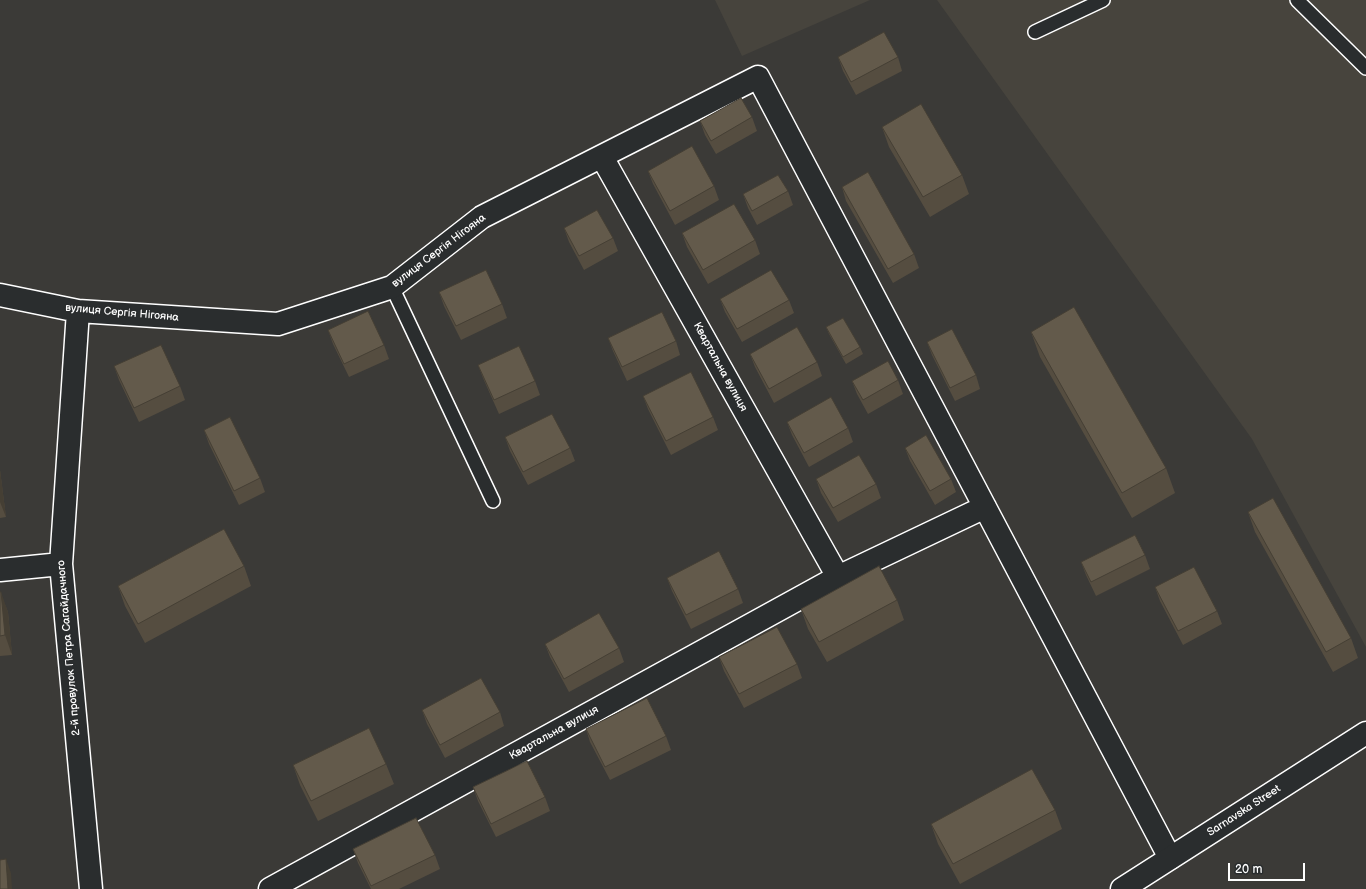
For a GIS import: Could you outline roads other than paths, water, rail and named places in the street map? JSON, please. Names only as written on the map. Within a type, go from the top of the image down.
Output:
[{"type":"street","name":"вулиця Сергія Нігояна","points":[[0,295],[78,311],[278,324],[392,287],[482,217],[758,77],[985,507]]},
{"type":"street","name":"Квартальна вулиця","points":[[602,157],[838,577]]},
{"type":"street","name":"2-й провулок Петра Сагайдачного","points":[[78,311],[60,564],[91,889]]},
{"type":"street","name":"Квартальна вулиця","points":[[270,889],[838,577],[985,507]]},
{"type":"street","points":[[985,507],[1170,858]]},
{"type":"street","points":[[0,570],[60,564]]},
{"type":"street","name":"Sarnavska Street","points":[[1122,889],[1366,733]]},
{"type":"lane","points":[[1036,32],[1103,0]]},
{"type":"lane","points":[[1297,0],[1366,68]]},
{"type":"lane","points":[[392,287],[493,501]]}]
